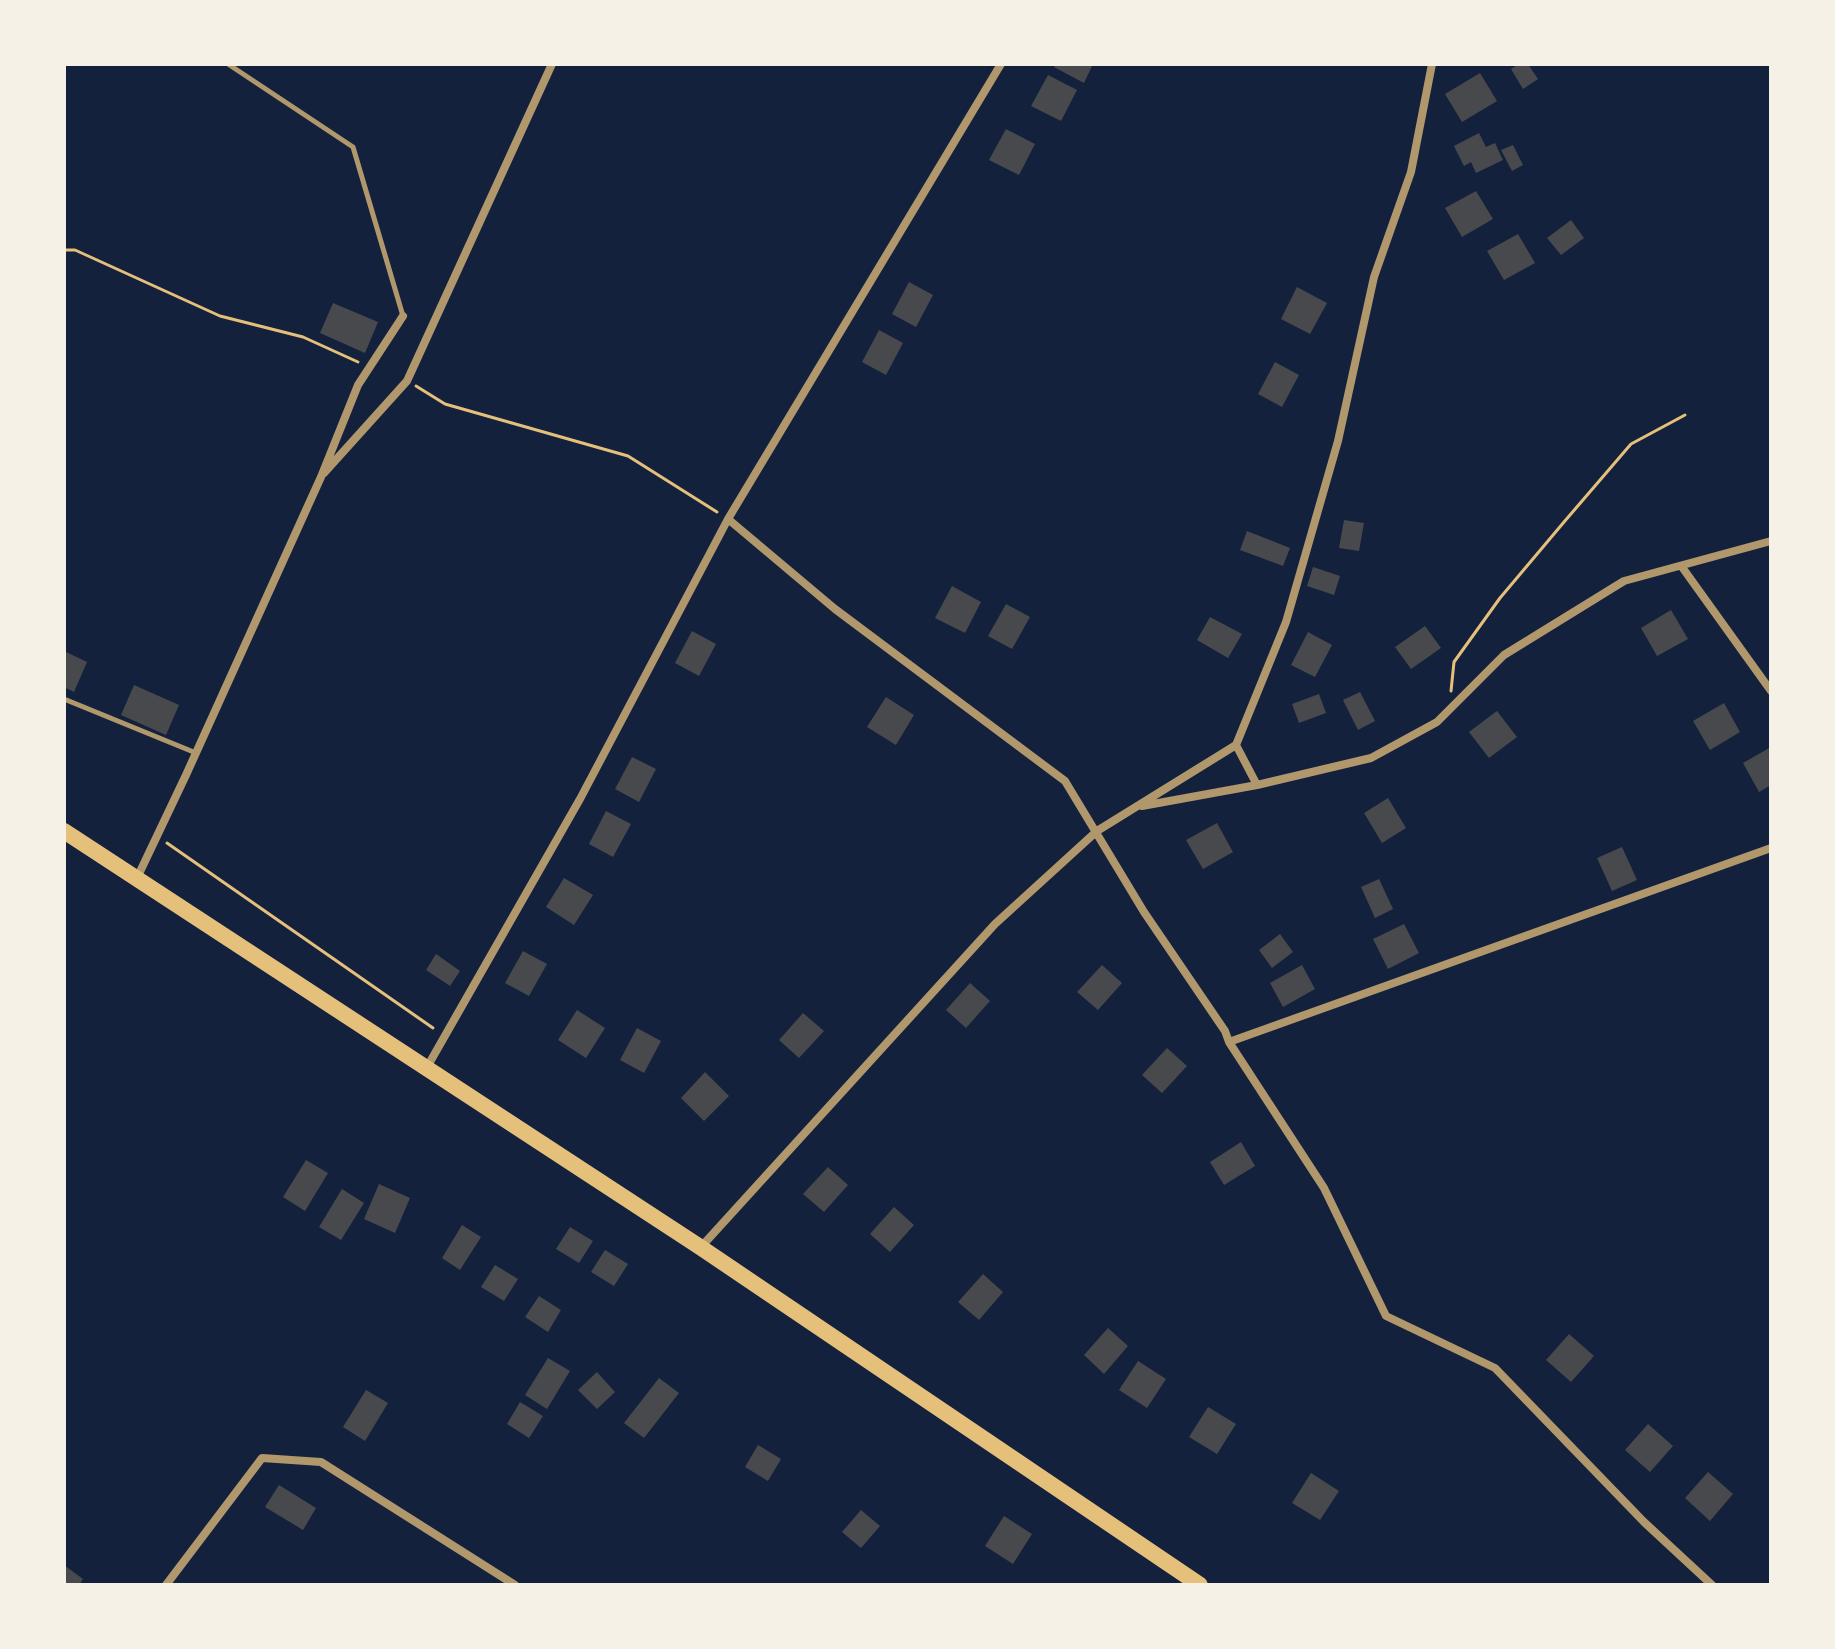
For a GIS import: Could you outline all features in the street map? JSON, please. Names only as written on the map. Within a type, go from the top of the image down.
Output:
[{"type":"main road","points":[[64,831],[700,1247],[1200,1585]]},
{"type":"street","points":[[321,477],[407,381],[552,64]]},
{"type":"street","points":[[426,1069],[580,799],[728,519],[1001,64]]},
{"type":"street","points":[[700,1247],[995,924],[1097,831],[1236,745],[1286,622],[1334,456],[1374,277],[1411,172],[1432,64]]},
{"type":"street","points":[[136,879],[321,477],[358,385],[403,316]]},
{"type":"street","points":[[728,519],[835,609],[1065,781],[1144,912],[1225,1031],[1229,1042],[1324,1188],[1386,1316],[1495,1368],[1644,1522],[1712,1585]]},
{"type":"street","points":[[1137,807],[1257,785],[1371,758],[1437,722],[1504,655],[1624,581],[1771,541]]},
{"type":"street","points":[[1682,567],[1771,691]]},
{"type":"street","points":[[1236,745],[1257,785]]},
{"type":"street","points":[[1229,1042],[1771,848]]},
{"type":"street","points":[[166,1585],[262,1458],[321,1462],[515,1585]]},
{"type":"lane","points":[[228,64],[353,147],[403,316]]},
{"type":"lane","points":[[64,699],[196,753]]},
{"type":"path","points":[[64,250],[75,250],[220,316],[303,337],[370,367]]},
{"type":"path","points":[[407,381],[445,404],[628,456],[728,519]]},
{"type":"path","points":[[1449,710],[1454,662],[1500,598],[1631,444],[1685,415]]},
{"type":"path","points":[[157,836],[445,1036]]},
{"type":"building","points":[[1056,64],[1093,64],[1084,83],[1054,67]]},
{"type":"building","points":[[1519,64],[1528,64],[1538,79],[1523,89],[1511,69]]},
{"type":"building","points":[[1480,73],[1497,101],[1462,122],[1445,94]]},
{"type":"building","points":[[1048,75],[1077,90],[1061,121],[1031,106]]},
{"type":"building","points":[[1006,129],[1035,144],[1019,175],[989,160]]},
{"type":"building","points":[[1479,133],[1486,147],[1495,143],[1503,160],[1476,173],[1471,162],[1464,166],[1454,146]]},
{"type":"building","points":[[1513,145],[1523,165],[1512,171],[1501,150]]},
{"type":"building","points":[[1476,191],[1493,219],[1462,237],[1445,208]]},
{"type":"building","points":[[1571,220],[1584,238],[1561,255],[1547,238]]},
{"type":"building","points":[[1518,234],[1535,263],[1504,280],[1487,251]]},
{"type":"building","points":[[909,282],[933,295],[916,327],[892,314]]},
{"type":"building","points":[[1297,287],[1327,303],[1310,334],[1281,319]]},
{"type":"building","points":[[333,303],[378,322],[365,353],[320,333]]},
{"type":"building","points":[[879,330],[903,343],[886,375],[862,362]]},
{"type":"building","points":[[1275,362],[1299,375],[1282,407],[1258,394]]},
{"type":"building","points":[[1344,520],[1364,523],[1359,551],[1339,548]]},
{"type":"building","points":[[1247,531],[1290,548],[1283,566],[1240,550]]},
{"type":"building","points":[[1313,567],[1340,576],[1334,595],[1307,586]]},
{"type":"building","points":[[952,586],[981,602],[965,633],[935,618]]},
{"type":"building","points":[[1006,604],[1030,617],[1012,649],[988,636]]},
{"type":"building","points":[[1671,610],[1688,639],[1657,656],[1641,628]]},
{"type":"building","points":[[1210,617],[1242,634],[1228,658],[1197,640]]},
{"type":"building","points":[[1425,626],[1441,648],[1411,669],[1395,647]]},
{"type":"building","points":[[692,631],[716,644],[699,676],[675,663]]},
{"type":"building","points":[[1308,632],[1332,645],[1315,677],[1291,665]]},
{"type":"building","points":[[64,651],[87,662],[74,692],[64,687]]},
{"type":"building","points":[[134,685],[179,705],[166,735],[121,715]]},
{"type":"building","points":[[1360,692],[1375,721],[1358,730],[1343,700]]},
{"type":"building","points":[[1319,694],[1326,713],[1299,723],[1292,704]]},
{"type":"building","points":[[886,697],[914,715],[896,745],[867,727]]},
{"type":"building","points":[[1724,703],[1740,732],[1710,750],[1693,721]]},
{"type":"building","points":[[1497,711],[1517,737],[1489,758],[1469,732]]},
{"type":"building","points":[[1771,747],[1771,785],[1759,792],[1743,763]]},
{"type":"building","points":[[632,757],[656,769],[639,802],[615,789]]},
{"type":"building","points":[[1388,798],[1406,828],[1382,843],[1364,813]]},
{"type":"building","points":[[606,811],[631,824],[613,857],[589,844]]},
{"type":"building","points":[[1217,823],[1233,852],[1203,869],[1186,840]]},
{"type":"building","points":[[1622,847],[1637,880],[1612,891],[1597,858]]},
{"type":"building","points":[[564,878],[593,895],[574,925],[546,907]]},
{"type":"building","points":[[1379,879],[1393,909],[1375,918],[1361,887]]},
{"type":"building","points":[[1404,924],[1419,953],[1388,969],[1373,939]]},
{"type":"building","points":[[1280,934],[1293,952],[1272,968],[1259,950]]},
{"type":"building","points":[[523,951],[547,964],[529,996],[505,983]]},
{"type":"building","points":[[436,954],[460,971],[450,986],[426,970]]},
{"type":"building","points":[[1102,965],[1122,983],[1098,1010],[1077,992]]},
{"type":"building","points":[[1302,965],[1315,989],[1283,1007],[1270,983]]},
{"type":"building","points":[[970,983],[990,1001],[966,1028],[946,1010]]},
{"type":"building","points":[[577,1010],[605,1028],[586,1058],[558,1040]]},
{"type":"building","points":[[803,1013],[824,1031],[799,1058],[779,1040]]},
{"type":"building","points":[[637,1028],[661,1041],[644,1073],[620,1060]]},
{"type":"building","points":[[1167,1048],[1187,1066],[1162,1093],[1142,1075]]},
{"type":"building","points":[[705,1072],[729,1096],[704,1121],[681,1098]]},
{"type":"building","points":[[1241,1142],[1255,1166],[1224,1185],[1210,1162]]},
{"type":"building","points":[[306,1160],[328,1173],[305,1211],[283,1197]]},
{"type":"building","points":[[828,1167],[848,1185],[824,1212],[803,1194]]},
{"type":"building","points":[[379,1184],[410,1198],[395,1233],[364,1219]]},
{"type":"building","points":[[342,1189],[364,1203],[341,1240],[319,1227]]},
{"type":"building","points":[[894,1207],[914,1225],[890,1252],[870,1234]]},
{"type":"building","points":[[462,1225],[481,1237],[460,1270],[442,1258]]},
{"type":"building","points":[[570,1227],[593,1241],[579,1263],[556,1249]]},
{"type":"building","points":[[605,1250],[628,1264],[614,1286],[591,1272]]},
{"type":"building","points":[[495,1265],[518,1279],[504,1301],[481,1287]]},
{"type":"building","points":[[983,1274],[1003,1292],[979,1320],[958,1302]]},
{"type":"building","points":[[539,1296],[561,1310],[548,1332],[525,1317]]},
{"type":"building","points":[[1108,1328],[1128,1346],[1104,1374],[1084,1355]]},
{"type":"building","points":[[1569,1334],[1594,1356],[1571,1382],[1546,1360]]},
{"type":"building","points":[[548,1358],[570,1371],[547,1409],[525,1395]]},
{"type":"building","points":[[1138,1361],[1166,1379],[1147,1408],[1119,1390]]},
{"type":"building","points":[[597,1372],[615,1392],[597,1409],[578,1390]]},
{"type":"building","points":[[659,1378],[679,1393],[644,1438],[624,1423]]},
{"type":"building","points":[[366,1390],[388,1403],[365,1441],[343,1427]]},
{"type":"building","points":[[520,1402],[543,1416],[529,1438],[507,1424]]},
{"type":"building","points":[[1208,1407],[1236,1424],[1217,1454],[1189,1437]]},
{"type":"building","points":[[1648,1424],[1673,1446],[1650,1472],[1625,1450]]},
{"type":"building","points":[[758,1445],[781,1459],[768,1481],[745,1467]]},
{"type":"building","points":[[1708,1472],[1733,1494],[1710,1521],[1685,1498]]},
{"type":"building","points":[[1311,1473],[1339,1491],[1320,1520],[1292,1503]]},
{"type":"building","points":[[279,1485],[316,1508],[303,1530],[265,1507]]},
{"type":"building","points":[[861,1510],[880,1526],[861,1548],[842,1532]]},
{"type":"building","points":[[1004,1516],[1032,1534],[1013,1564],[985,1546]]},
{"type":"building","points":[[64,1565],[83,1579],[79,1585],[64,1585]]}]
